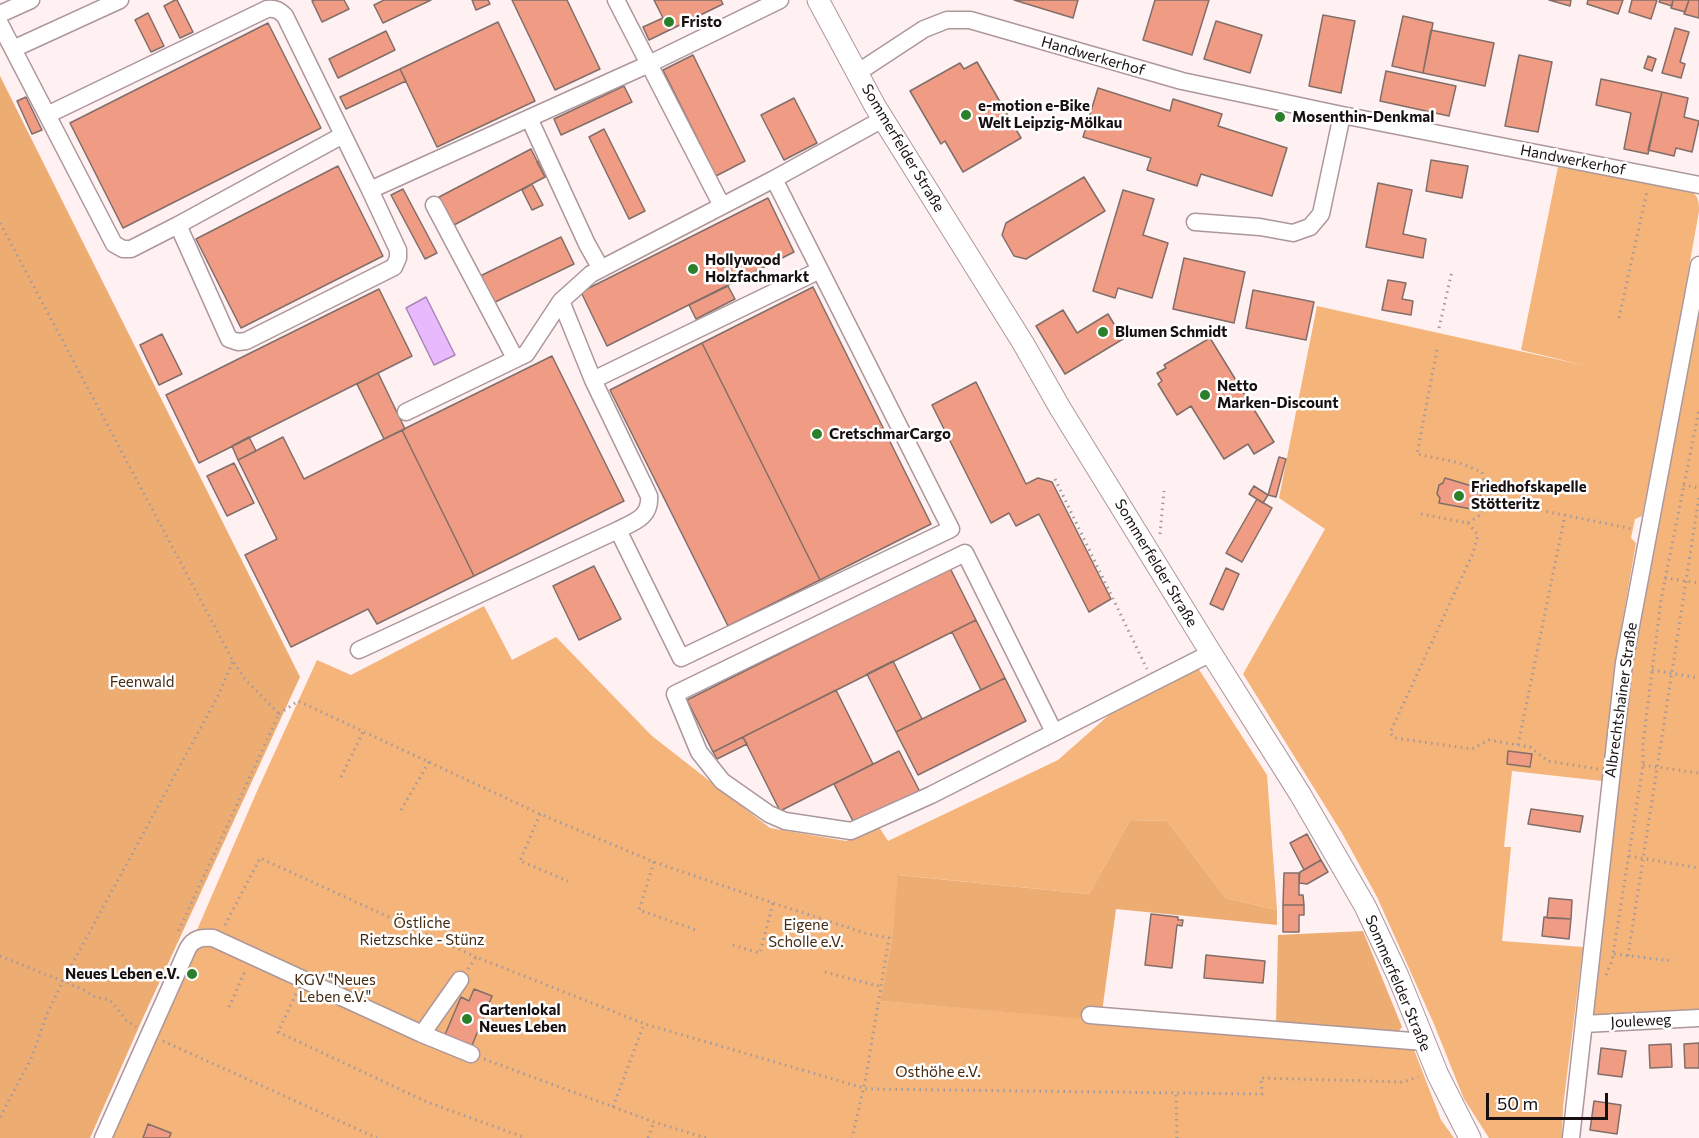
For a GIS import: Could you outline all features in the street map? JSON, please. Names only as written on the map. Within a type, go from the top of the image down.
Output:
[{"type":"main road","name":"Sommerfelder Straße","points":[[818,0],[884,119],[1300,794],[1365,906],[1398,976],[1436,1071],[1470,1138]]},
{"type":"street","points":[[0,14],[31,0]]},
{"type":"street","points":[[13,49],[120,0]]},
{"type":"street","points":[[616,0],[722,206]]},
{"type":"street","points":[[370,190],[649,64],[780,0]]},
{"type":"street","points":[[47,115],[267,9],[280,10],[285,16],[398,250],[398,258],[394,267],[246,341],[238,342],[229,339],[178,225]]},
{"type":"street","name":"Handwerkerhof","points":[[857,73],[924,29],[947,20],[970,20],[1182,81],[1699,185]]},
{"type":"street","points":[[0,24],[114,244],[123,249],[131,249],[178,225],[343,135]]},
{"type":"street","points":[[1195,222],[1260,227],[1293,233],[1310,227],[1321,214],[1342,115]]},
{"type":"street","points":[[529,118],[587,244],[601,269]]},
{"type":"street","points":[[406,412],[526,354],[561,301],[591,274],[884,119]]},
{"type":"street","points":[[618,530],[681,658],[951,529],[774,179]]},
{"type":"street","points":[[434,205],[515,358]]},
{"type":"street","name":"Albrechtshainer Straße","points":[[1571,1138],[1623,663],[1699,265]]},
{"type":"street","points":[[593,380],[820,270]]},
{"type":"street","points":[[359,650],[618,530],[646,514],[650,505],[649,496],[593,380],[561,301]]},
{"type":"street","points":[[1054,732],[965,553],[675,694],[699,752],[722,781],[769,814],[785,821],[851,831],[931,795],[1211,653]]},
{"type":"street","points":[[103,1138],[142,1030],[192,941],[203,937],[218,940],[422,1034],[471,1054]]},
{"type":"street","points":[[422,1034],[460,980]]},
{"type":"street","points":[[1090,1015],[1424,1042]]},
{"type":"street","name":"Jouleweg","points":[[1584,1024],[1699,1017]]},
{"type":"path","points":[[1619,318],[1651,176]]},
{"type":"path","points":[[0,223],[233,661],[244,678],[279,714]]},
{"type":"path","points":[[1440,328],[1452,271]]},
{"type":"path","points":[[1437,350],[1417,454],[1460,463],[1482,472],[1490,500]]},
{"type":"path","points":[[1604,981],[1614,954],[1643,765],[1643,743],[1665,578],[1699,410]]},
{"type":"path","points":[[1054,479],[1154,682]]},
{"type":"path","points":[[1683,485],[1699,488]]},
{"type":"path","points":[[1157,562],[1164,491]]},
{"type":"path","points":[[1628,956],[1699,497]]},
{"type":"path","points":[[1490,500],[1648,532]]},
{"type":"path","points":[[1468,523],[1480,514],[1490,500]]},
{"type":"path","points":[[1421,514],[1468,523],[1478,535],[1473,553],[1390,733],[1395,738],[1472,750],[1489,740],[1530,747],[1548,761],[1612,771]]},
{"type":"path","points":[[1518,745],[1565,515]]},
{"type":"path","points":[[1665,578],[1699,583]]},
{"type":"path","points":[[0,1117],[31,1059],[47,1014],[63,981],[218,696],[233,661]]},
{"type":"path","points":[[1652,670],[1699,678]]},
{"type":"path","points":[[175,940],[279,714],[298,701],[540,814],[654,862],[868,934],[890,938],[864,1088],[852,1138]]},
{"type":"path","points":[[341,777],[363,732]]},
{"type":"path","points":[[400,810],[429,762]]},
{"type":"path","points":[[1643,765],[1699,773]]},
{"type":"path","points":[[540,814],[520,861],[568,881]]},
{"type":"path","points":[[1629,856],[1699,868]]},
{"type":"path","points":[[218,940],[260,858],[476,957],[645,1024],[864,1088],[1262,1094],[1261,1078],[1403,1082],[1436,1071]]},
{"type":"path","points":[[654,862],[639,910],[699,931]]},
{"type":"path","points":[[733,945],[760,953],[773,903]]},
{"type":"path","points":[[1614,954],[1673,961]]},
{"type":"path","points":[[0,956],[63,981],[95,997],[110,1000],[126,1020],[142,1030],[376,1138]]},
{"type":"path","points":[[229,1007],[252,956]]},
{"type":"path","points":[[460,980],[476,957]]},
{"type":"path","points":[[825,972],[882,987]]},
{"type":"path","points":[[303,979],[278,1032],[428,1102],[526,1138]]},
{"type":"path","points":[[613,1107],[645,1024]]},
{"type":"path","points":[[471,1054],[654,1122],[706,1138]]},
{"type":"path","points":[[1176,1094],[1176,1138]]},
{"type":"path","points":[[648,1138],[654,1122]]},
{"type":"green space","name":"Feenwald","points":[[0,76],[300,677],[90,1138],[0,1138]]},
{"type":"green space","points":[[1558,167],[1688,190],[1697,198],[1699,211],[1642,516],[1635,519],[1631,538],[1636,543],[1615,664],[1602,781],[1512,771],[1504,847],[1511,847],[1502,941],[1583,947],[1563,1107],[1562,1138],[1489,1138],[1464,1099],[1434,1024],[1377,897],[1342,833],[1243,674],[1325,529],[1279,498],[1317,306],[1587,366],[1521,350]]},
{"type":"green space","points":[[1699,305],[1699,1010],[1593,1017],[1628,663]]},
{"type":"green space","name":"Östliche Rietzschke - Stünz","points":[[484,606],[512,660],[556,637],[652,736],[770,828],[846,841],[879,827],[888,841],[1058,760],[1109,715],[1198,668],[1267,775],[1277,910],[1226,898],[1167,821],[1130,820],[1089,894],[899,875],[882,1001],[1413,1047],[1441,1120],[1454,1138],[107,1138],[258,789],[317,660],[351,675]]},
{"type":"green space","points":[[1130,820],[1167,821],[1226,898],[1277,910],[1277,925],[1116,909],[1102,1012],[1084,1019],[881,1001],[892,938],[898,875],[1089,894]]},
{"type":"green space","points":[[1363,931],[1402,1027],[1397,1033],[1276,1024],[1278,935]]},
{"type":"shaded area","points":[[426,297],[455,355],[434,365],[406,308]]},
{"type":"building","points":[[175,0],[193,32],[180,38],[164,6]]},
{"type":"building","points":[[344,0],[349,9],[322,22],[312,1]]},
{"type":"building","points":[[384,0],[431,0],[383,23],[374,5]]},
{"type":"building","points":[[472,0],[488,0],[490,4],[476,10]]},
{"type":"building","points":[[512,0],[567,0],[600,69],[555,90]]},
{"type":"building","name":"Fristo","points":[[654,0],[721,0],[723,4],[649,40],[643,27],[663,18]]},
{"type":"building","points":[[1014,0],[1078,0],[1073,18]]},
{"type":"building","points":[[1155,0],[1209,0],[1192,55],[1143,40]]},
{"type":"building","points":[[1549,0],[1571,0],[1570,6]]},
{"type":"building","points":[[1588,0],[1623,0],[1618,14],[1587,4]]},
{"type":"building","points":[[1632,0],[1657,0],[1651,19],[1629,12]]},
{"type":"building","points":[[1660,0],[1673,0],[1672,6],[1659,2]]},
{"type":"building","points":[[1673,0],[1689,0],[1685,12],[1671,8]]},
{"type":"building","points":[[1689,0],[1699,0],[1699,18],[1684,14]]},
{"type":"building","points":[[148,13],[164,46],[151,52],[135,20]]},
{"type":"building","points":[[1323,15],[1355,21],[1341,93],[1309,86]]},
{"type":"building","points":[[1403,16],[1433,23],[1423,73],[1392,66]]},
{"type":"building","points":[[1216,21],[1262,35],[1250,73],[1204,59]]},
{"type":"building","points":[[498,22],[535,101],[437,147],[400,69]]},
{"type":"building","points":[[268,23],[321,128],[123,228],[70,123]]},
{"type":"building","points":[[1675,28],[1689,32],[1680,62],[1685,64],[1681,78],[1662,73]]},
{"type":"building","points":[[1431,30],[1494,43],[1485,86],[1423,73]]},
{"type":"building","points":[[386,31],[395,50],[338,78],[329,59]]},
{"type":"building","points":[[693,55],[745,161],[716,176],[663,70]]},
{"type":"building","points":[[1519,55],[1552,62],[1538,132],[1505,126]]},
{"type":"building","points":[[1648,56],[1656,59],[1652,71],[1644,68]]},
{"type":"building","name":"e-motion e-Bike Welt Leipzig-Mölkau","points":[[977,62],[1021,138],[963,172],[945,141],[941,144],[910,91],[960,63],[964,69]]},
{"type":"building","points":[[400,69],[406,81],[346,109],[340,97]]},
{"type":"building","points":[[1386,71],[1456,86],[1449,116],[1380,101]]},
{"type":"building","points":[[1601,79],[1662,92],[1648,154],[1624,149],[1631,113],[1596,105]]},
{"type":"building","points":[[624,86],[632,102],[561,135],[554,119]]},
{"type":"building","points":[[1098,88],[1170,111],[1173,99],[1222,114],[1218,126],[1287,148],[1272,196],[1201,174],[1197,186],[1147,170],[1151,158],[1083,137]]},
{"type":"building","points":[[1662,92],[1688,98],[1684,117],[1699,121],[1692,152],[1676,148],[1674,156],[1648,150]]},
{"type":"building","points":[[26,97],[42,130],[32,134],[17,101]]},
{"type":"building","points":[[794,98],[817,143],[784,160],[761,115]]},
{"type":"building","points":[[604,129],[645,211],[629,219],[589,137]]},
{"type":"building","points":[[531,149],[545,177],[454,225],[439,197]]},
{"type":"building","points":[[545,158],[553,173],[545,177],[537,162]]},
{"type":"building","points":[[1431,160],[1468,166],[1462,198],[1426,191]]},
{"type":"building","points":[[338,166],[383,256],[241,328],[196,239]]},
{"type":"building","points":[[1084,177],[1105,211],[1026,259],[1014,256],[1002,235],[1006,223]]},
{"type":"building","points":[[1378,183],[1412,190],[1403,234],[1426,239],[1423,258],[1366,247]]},
{"type":"building","points":[[532,184],[543,205],[532,210],[522,190]]},
{"type":"building","points":[[403,189],[437,253],[425,259],[391,195]]},
{"type":"building","points":[[1123,190],[1154,199],[1143,235],[1168,243],[1152,298],[1118,288],[1115,298],[1093,291]]},
{"type":"building","name":"Hollywood Holzfachmarkt","points":[[768,198],[794,252],[607,346],[581,292]]},
{"type":"building","points":[[561,237],[574,264],[491,304],[478,277]]},
{"type":"building","points":[[1184,258],[1245,272],[1234,323],[1173,309]]},
{"type":"building","points":[[1388,280],[1406,283],[1402,299],[1413,301],[1411,315],[1382,310]]},
{"type":"building","points":[[728,286],[735,299],[696,319],[689,305]]},
{"type":"building","name":"CretschmarCargo","points":[[813,287],[931,524],[820,580],[702,343]]},
{"type":"building","points":[[379,289],[412,356],[199,463],[166,395]]},
{"type":"building","points":[[1253,290],[1314,302],[1306,340],[1246,328]]},
{"type":"building","points":[[1063,310],[1077,333],[1108,314],[1123,339],[1065,374],[1036,326]]},
{"type":"building","points":[[162,334],[182,374],[159,385],[140,345]]},
{"type":"building","name":"Netto Marken-Discount","points":[[1210,338],[1274,442],[1254,454],[1248,444],[1224,459],[1191,406],[1177,415],[1158,384],[1162,381],[1157,373],[1166,368],[1164,365]]},
{"type":"building","points":[[702,343],[820,580],[728,626],[610,390]]},
{"type":"building","points":[[552,356],[624,501],[474,576],[402,430]]},
{"type":"building","points":[[378,373],[405,429],[384,439],[357,384]]},
{"type":"building","points":[[976,382],[1026,484],[1038,478],[1052,482],[1111,599],[1089,612],[1039,514],[1016,526],[1009,513],[991,523],[932,405]]},
{"type":"building","points":[[402,430],[474,576],[377,624],[368,609],[291,647],[245,555],[277,539],[238,460],[283,437],[304,479]]},
{"type":"building","points":[[249,437],[256,451],[238,460],[232,446]]},
{"type":"building","points":[[1279,457],[1286,459],[1276,497],[1268,495]]},
{"type":"building","points":[[234,463],[254,503],[227,516],[207,476]]},
{"type":"building","name":"Friedhofskapelle Stötteritz","points":[[1445,478],[1482,489],[1477,510],[1439,503],[1440,498],[1437,494],[1439,485]]},
{"type":"building","points":[[1254,486],[1268,495],[1263,503],[1249,494]]},
{"type":"building","points":[[1257,499],[1272,508],[1242,562],[1226,553]]},
{"type":"building","points":[[594,566],[621,619],[579,640],[553,586]]},
{"type":"building","points":[[950,568],[976,620],[713,752],[687,700]]},
{"type":"building","points":[[1226,568],[1239,574],[1223,610],[1210,604]]},
{"type":"building","points":[[976,620],[1005,678],[981,690],[952,632]]},
{"type":"building","points":[[893,661],[922,719],[896,732],[867,674]]},
{"type":"building","points":[[1005,678],[1026,721],[918,775],[896,732]]},
{"type":"building","points":[[836,690],[873,764],[780,811],[743,737]]},
{"type":"building","points":[[743,737],[747,744],[717,759],[713,752]]},
{"type":"building","points":[[899,751],[920,792],[855,825],[834,784]]},
{"type":"building","points":[[1508,751],[1532,754],[1530,767],[1507,764]]},
{"type":"building","points":[[1531,809],[1583,816],[1580,832],[1528,824]]},
{"type":"building","points":[[1307,834],[1321,860],[1304,870],[1290,843]]},
{"type":"building","points":[[1321,860],[1328,872],[1307,884],[1299,883],[1300,872]]},
{"type":"building","points":[[1284,873],[1299,873],[1299,895],[1303,895],[1304,905],[1283,905]]},
{"type":"building","points":[[1549,898],[1572,900],[1571,919],[1547,918]]},
{"type":"building","points":[[1283,905],[1304,905],[1304,915],[1299,915],[1299,932],[1283,932]]},
{"type":"building","points":[[1151,914],[1178,917],[1178,920],[1183,920],[1182,926],[1177,925],[1172,968],[1145,965]]},
{"type":"building","points":[[1544,917],[1571,919],[1569,939],[1542,936]]},
{"type":"building","points":[[1206,955],[1265,961],[1263,983],[1204,978]]},
{"type":"building","name":"Gartenlokal Neues Leben","points":[[474,989],[492,996],[471,1048],[444,1037],[461,997],[469,1001]]},
{"type":"building","points":[[1699,1043],[1699,1068],[1685,1068],[1684,1044]]},
{"type":"building","points":[[1671,1044],[1672,1067],[1650,1068],[1649,1045]]},
{"type":"building","points":[[1601,1048],[1626,1051],[1622,1077],[1598,1074]]},
{"type":"building","points":[[1594,1101],[1621,1105],[1617,1134],[1590,1130]]},
{"type":"building","points":[[148,1124],[171,1133],[169,1138],[143,1138]]},
{"type":"place","name":"Fristo","points":[[669,22]]},
{"type":"place","name":"e-motion e-Bike Welt Leipzig-Mölkau","points":[[966,115]]},
{"type":"place","name":"Mosenthin-Denkmal","points":[[1280,117]]},
{"type":"place","name":"Hollywood Holzfachmarkt","points":[[693,269]]},
{"type":"place","name":"Blumen Schmidt","points":[[1103,332]]},
{"type":"place","name":"Netto Marken-Discount","points":[[1205,395]]},
{"type":"place","name":"CretschmarCargo","points":[[817,434]]},
{"type":"place","name":"Friedhofskapelle Stötteritz","points":[[1459,496]]},
{"type":"place","name":"Neues Leben e.V.","points":[[192,974]]},
{"type":"place","name":"Gartenlokal Neues Leben","points":[[467,1019]]},
{"type":"park label","name":"Eigene Scholle e.V.","points":[[806,934]]},
{"type":"park label","name":"KGV \"Neues Leben e.V.\"","points":[[335,988]]},
{"type":"park label","name":"Osthöhe e.V.","points":[[938,1072]]}]
